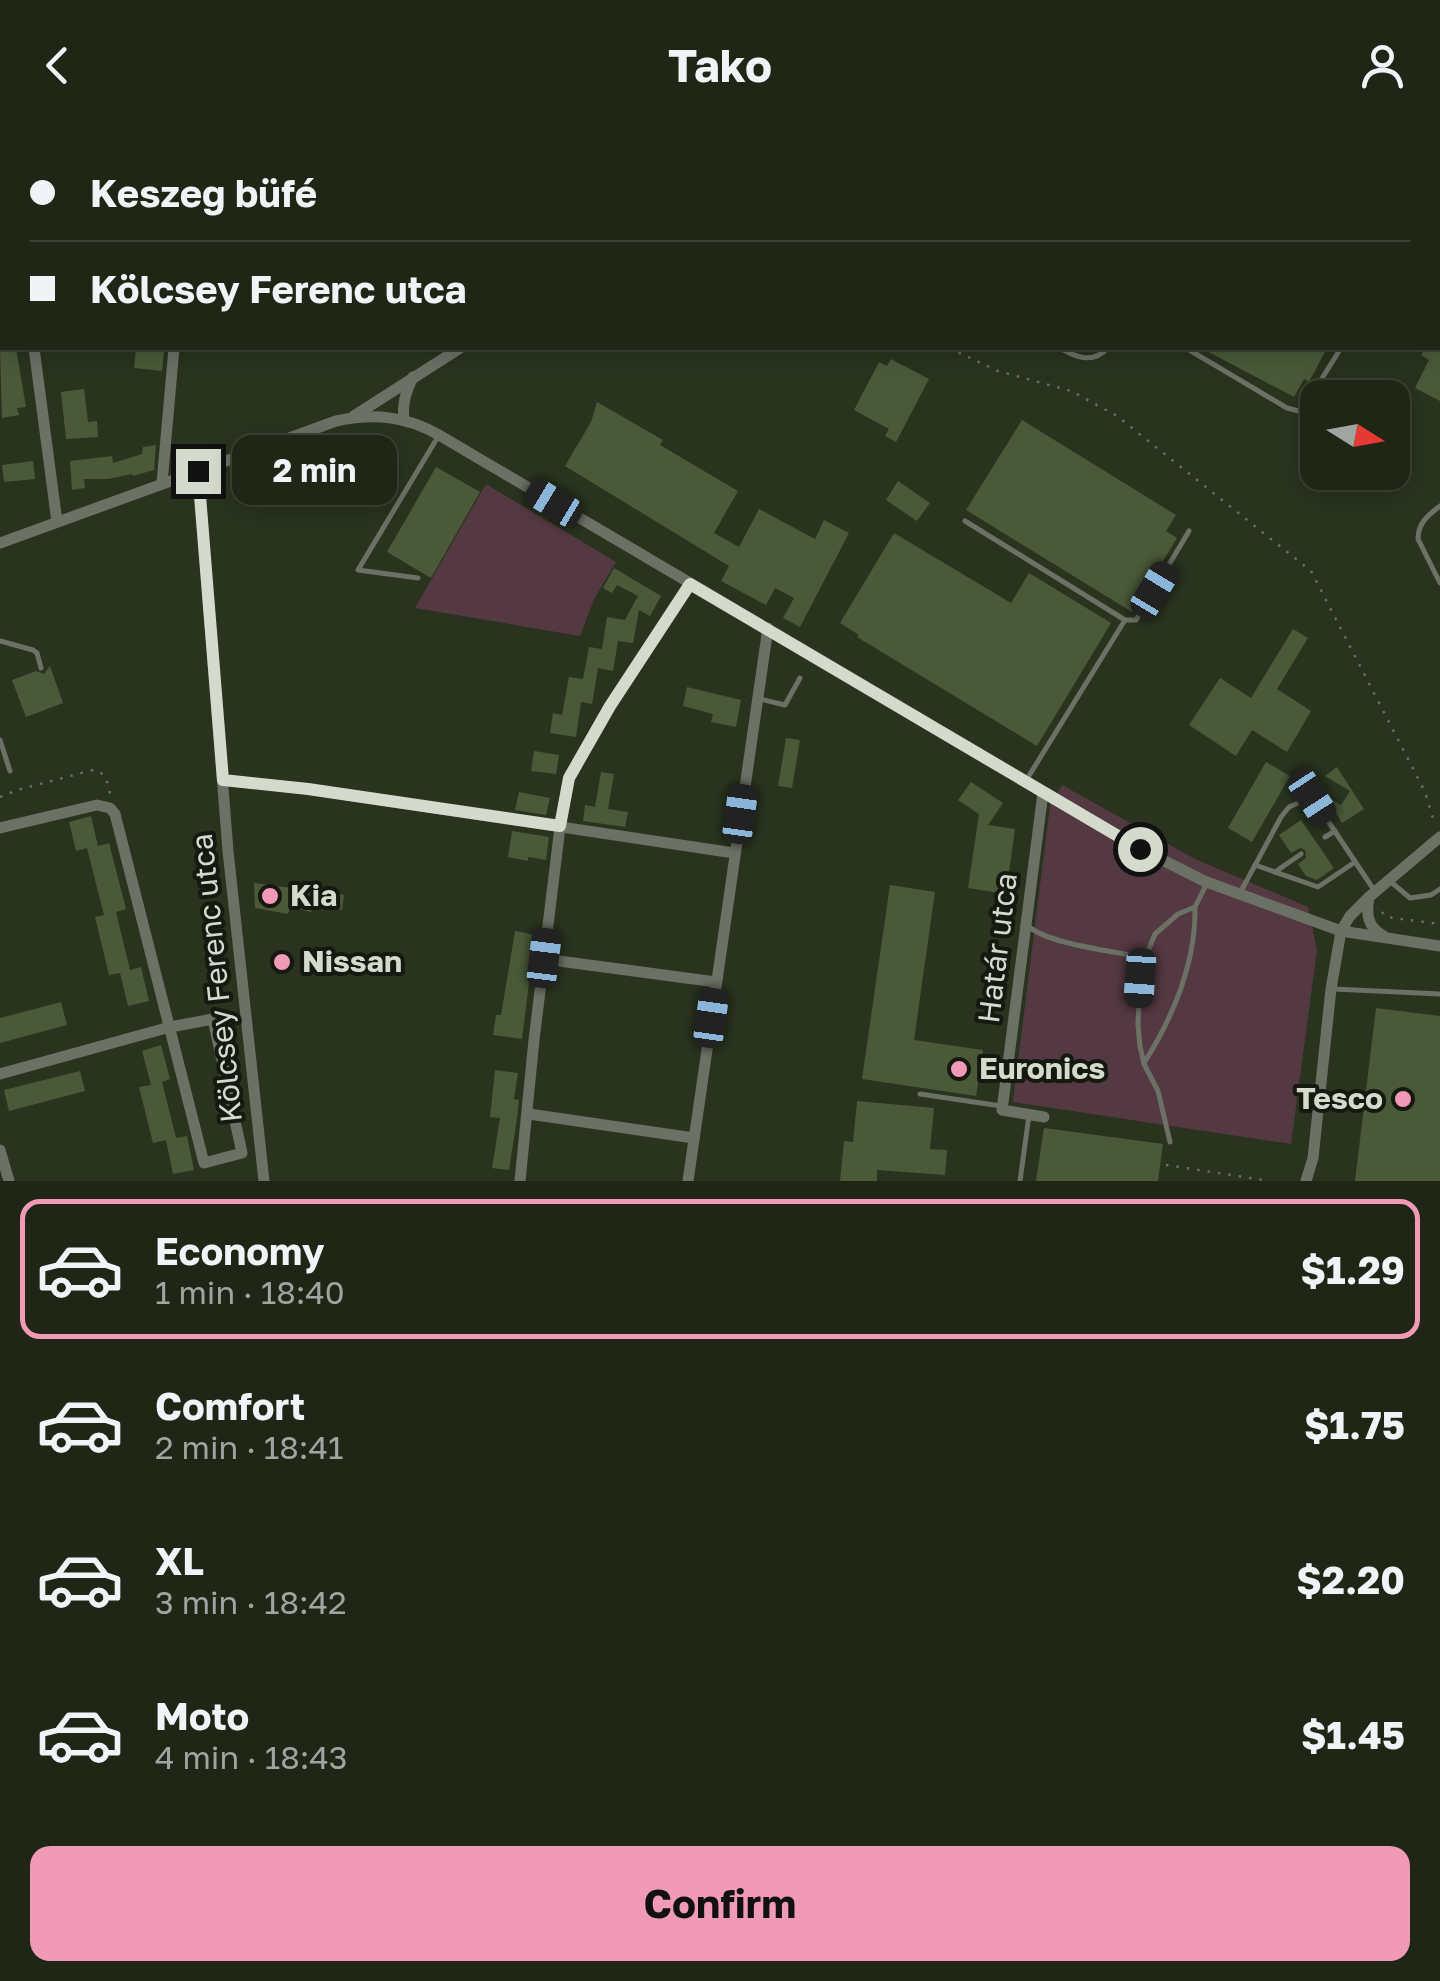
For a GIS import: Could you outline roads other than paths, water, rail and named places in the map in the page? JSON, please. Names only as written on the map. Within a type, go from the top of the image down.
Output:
[{"type":"street","points":[[34,350],[57,522]]},
{"type":"street","points":[[162,483],[174,350]]},
{"type":"street","points":[[0,543],[350,418],[457,350]]},
{"type":"street","points":[[404,420],[402,406],[413,377]]},
{"type":"street","points":[[350,418],[390,416],[439,435],[1043,793],[1140,849],[1208,882],[1342,931],[1440,946]]},
{"type":"street","name":"Kölcsey Ferenc utca","points":[[198,471],[246,1028],[264,1181]]},
{"type":"street","points":[[520,1181],[560,826],[569,778],[610,706],[690,584]]},
{"type":"street","points":[[688,1181],[768,628]]},
{"type":"street","points":[[223,780],[308,789],[734,853]]},
{"type":"street","name":"Határ utca","points":[[1002,1108],[1043,793]]},
{"type":"street","name":"Kölcsey Ferenc utca","points":[[0,828],[98,805],[115,814],[204,1162],[242,1154],[213,1019],[170,1027]]},
{"type":"street","points":[[1306,1181],[1313,1158],[1331,989],[1342,931],[1350,916],[1440,837]]},
{"type":"street","points":[[1372,895],[1369,922],[1388,938]]},
{"type":"street","points":[[544,958],[716,982]]},
{"type":"street","points":[[0,1074],[170,1027]]},
{"type":"street","points":[[1002,1108],[1044,1117]]},
{"type":"street","points":[[528,1114],[694,1138]]},
{"type":"street","points":[[0,1150],[9,1181]]},
{"type":"street","points":[[1313,1158],[1316,1181]]},
{"type":"lane","points":[[1064,350],[1082,358],[1097,357],[1106,350]]},
{"type":"lane","points":[[1189,350],[1299,411],[1340,350]]},
{"type":"lane","points":[[418,578],[358,570],[439,435]]},
{"type":"lane","points":[[1440,506],[1425,517],[1418,532],[1440,582]]},
{"type":"lane","points":[[964,522],[1126,620],[1136,620],[1190,531]]},
{"type":"lane","points":[[1025,782],[1126,620]]},
{"type":"lane","points":[[0,641],[33,650],[40,668]]},
{"type":"lane","points":[[757,698],[785,705],[800,678]]},
{"type":"lane","points":[[0,740],[3,761],[10,771]]},
{"type":"lane","points":[[1240,894],[1281,816],[1289,807],[1312,797],[1372,895]]},
{"type":"lane","points":[[1325,838],[1335,831]]},
{"type":"lane","points":[[1275,872],[1301,854]]},
{"type":"lane","points":[[1255,865],[1318,888],[1355,862]]},
{"type":"lane","points":[[1389,881],[1410,898],[1431,895],[1440,888]]},
{"type":"lane","points":[[1144,1064],[1184,980],[1195,907],[1208,882]]},
{"type":"lane","points":[[1170,1142],[1158,1091],[1140,1046],[1140,978],[1155,934],[1178,914],[1195,907]]},
{"type":"lane","points":[[1026,924],[1044,936],[1144,958]]},
{"type":"lane","points":[[1331,989],[1440,994]]},
{"type":"lane","points":[[920,1094],[1002,1108]]},
{"type":"lane","points":[[1020,1181],[1029,1114]]},
{"type":"place","name":"Kia","points":[[270,896]]},
{"type":"place","name":"Nissan","points":[[282,962]]},
{"type":"place","name":"Euronics","points":[[959,1069]]},
{"type":"place","name":"Tesco","points":[[1403,1099]]}]
